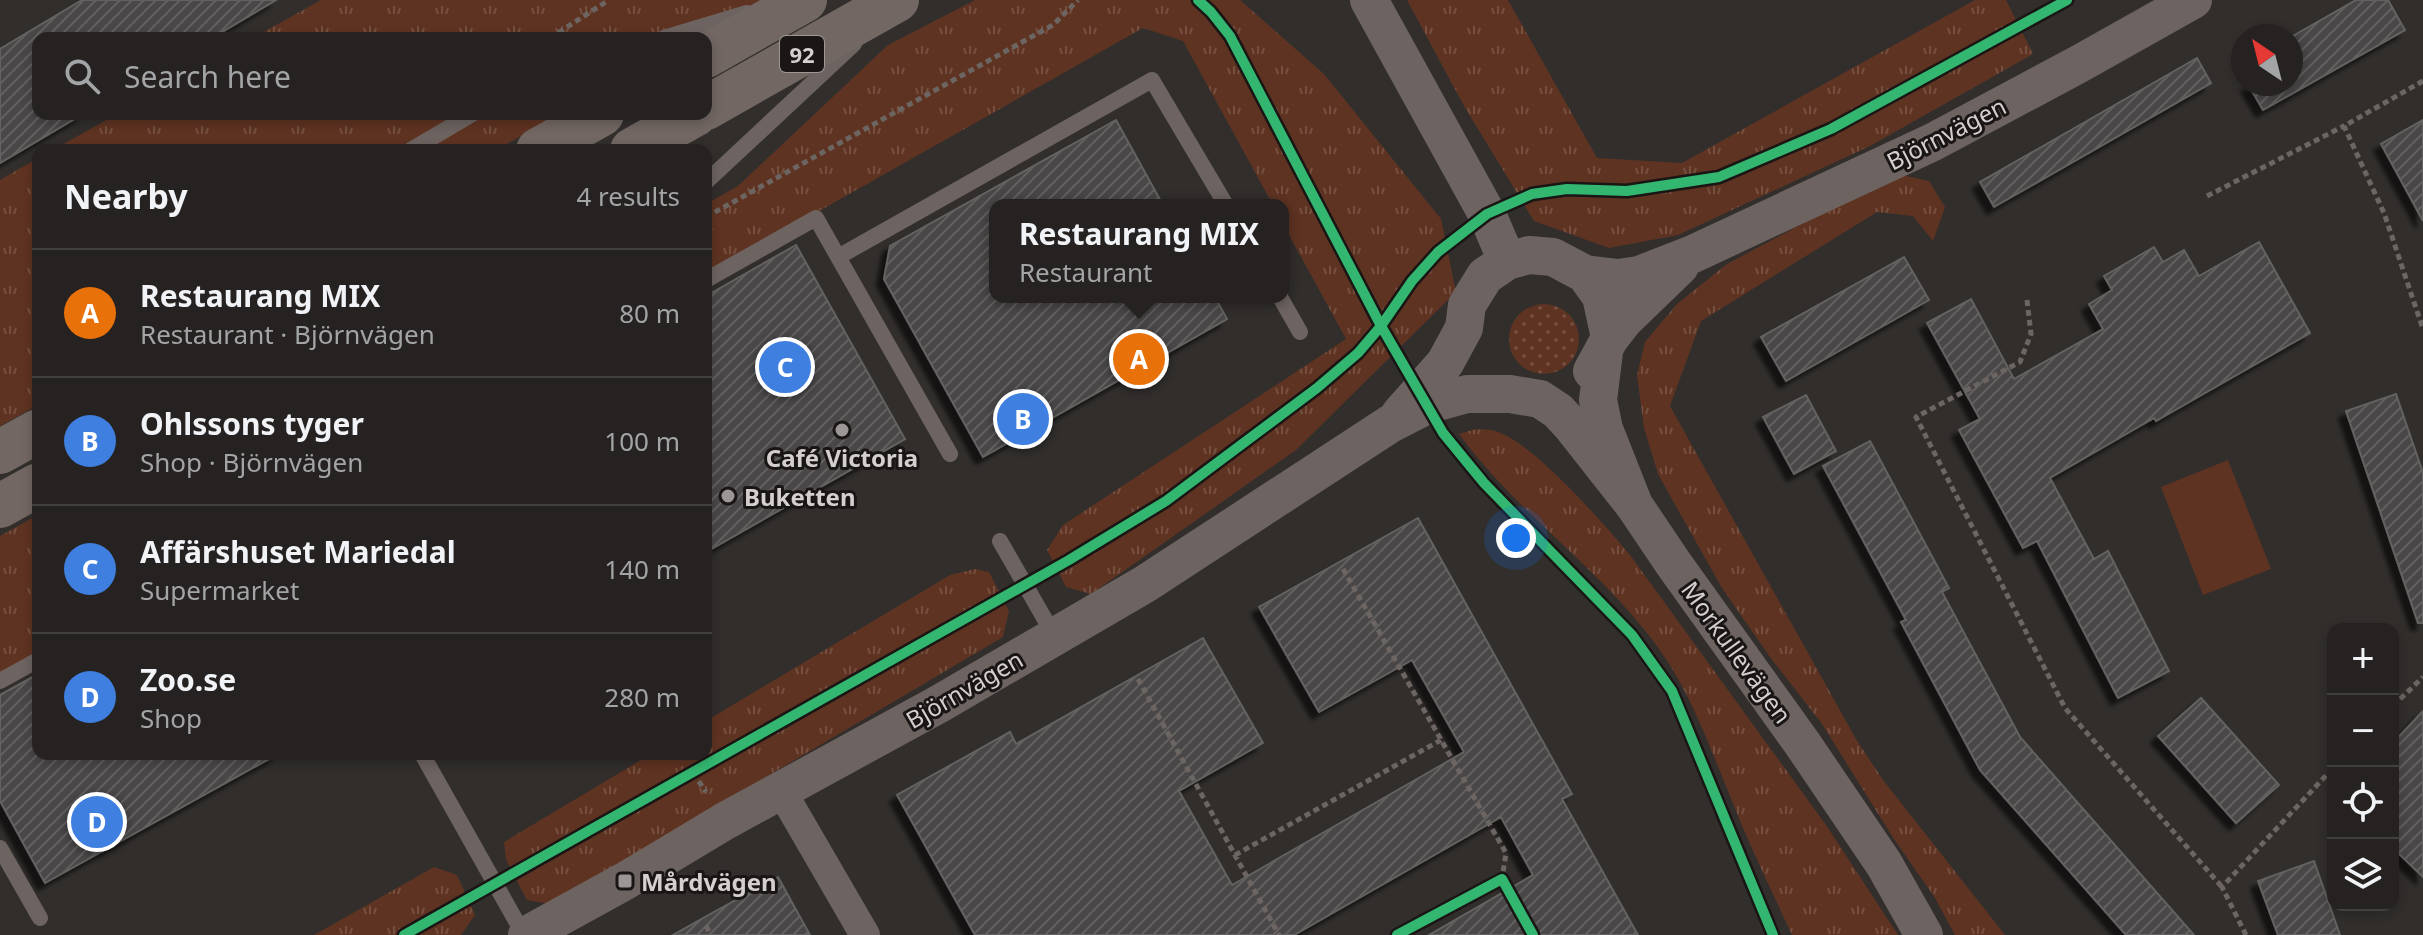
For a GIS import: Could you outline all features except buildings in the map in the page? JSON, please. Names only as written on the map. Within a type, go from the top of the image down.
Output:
[{"type":"highway","name":"92","points":[[712,53],[805,0]]},
{"type":"highway","name":"92","points":[[712,105],[899,0]]},
{"type":"highway","points":[[549,144],[591,120]]},
{"type":"highway","points":[[643,144],[685,120]]},
{"type":"highway","points":[[0,452],[32,434]]},
{"type":"highway","points":[[0,506],[32,488]]},
{"type":"street","points":[[1369,0],[1487,214],[1507,261]]},
{"type":"street","name":"Björnvägen","points":[[1390,424],[1445,363],[1464,328],[1467,305],[1485,276],[1507,261],[1529,255],[1553,257],[1585,274],[1618,278],[1639,275],[1693,254],[1933,142],[2193,0]]},
{"type":"street","name":"Björnvägen","points":[[526,935],[1145,584],[1390,424],[1427,405],[1467,394],[1525,396],[1567,392],[1590,375],[1624,320],[1693,254]]},
{"type":"street","points":[[1585,274],[1601,296],[1607,345]]},
{"type":"street","points":[[1464,328],[1472,360],[1487,380],[1558,411],[1634,505]]},
{"type":"street","name":"Morkullevägen","points":[[1607,345],[1598,400],[1604,429],[1634,505],[1884,864],[1924,935]]},
{"type":"street","points":[[782,792],[865,935]]},
{"type":"lane","points":[[683,32],[778,0]]},
{"type":"lane","points":[[712,176],[899,0]]},
{"type":"lane","points":[[838,257],[1152,80],[1222,199]]},
{"type":"lane","points":[[421,144],[462,120]]},
{"type":"lane","points":[[712,277],[816,218],[950,454]]},
{"type":"lane","points":[[1283,303],[1300,332]]},
{"type":"lane","points":[[1000,541],[1055,637]]},
{"type":"lane","points":[[0,681],[32,663]]},
{"type":"lane","points":[[425,760],[526,935]]},
{"type":"lane","points":[[0,848],[40,918]]},
{"type":"path","points":[[559,32],[609,0]]},
{"type":"path","points":[[712,214],[1053,25],[1078,0]]},
{"type":"path","points":[[2207,196],[2344,126],[2423,81]]},
{"type":"path","points":[[2344,126],[2384,213],[2423,329]]},
{"type":"path","points":[[2027,300],[2031,334],[2020,362],[1916,417],[2065,708],[2222,887],[2246,935]]},
{"type":"path","points":[[1343,569],[1506,853],[1502,879],[1508,890]]},
{"type":"path","points":[[2399,700],[2423,677]]},
{"type":"path","points":[[1138,679],[1279,935]]},
{"type":"path","points":[[1235,855],[1441,740]]},
{"type":"path","points":[[680,781],[707,765]]},
{"type":"path","points":[[2222,887],[2327,774]]},
{"type":"path","points":[[1489,886],[1502,879]]},
{"type":"path","points":[[706,926],[711,935]]},
{"type":"green space","points":[[321,0],[765,0],[708,32],[264,32]]},
{"type":"green space","points":[[975,0],[1240,0],[1324,74],[1441,219],[1456,292],[1296,450],[1091,594],[1066,587],[1047,550],[1063,525],[1346,339],[1289,235],[1289,199],[1270,199],[1183,41],[1143,28],[712,272],[712,201],[738,186],[888,45]]},
{"type":"green space","points":[[1407,0],[1508,0],[1597,158],[1682,163],[1975,0],[2006,0],[2033,54],[1870,146],[1678,235],[1609,248],[1534,221],[1464,106]]},
{"type":"green space","points":[[106,120],[550,120],[507,144],[64,144]]},
{"type":"green space","points":[[32,161],[32,408],[0,426],[0,180]]},
{"type":"green space","points":[[1906,176],[1929,181],[1945,207],[1933,241],[1913,216],[1877,212],[1701,321],[1670,406],[1856,739],[1883,780],[2005,935],[1955,935],[1935,898],[1822,724],[1722,588],[1658,474],[1644,428],[1637,375],[1645,342],[1677,304],[1727,264],[1886,179]]},
{"type":"green space","points":[[1551,304],[1573,319],[1579,339],[1577,353],[1569,364],[1558,372],[1537,374],[1519,364],[1511,353],[1509,332],[1519,314],[1530,306]]},
{"type":"green space","points":[[1476,429],[1495,431],[1528,450],[1567,485],[1630,555],[1826,825],[1898,935],[1792,935],[1696,714],[1662,653],[1625,607],[1503,486],[1459,434]]},
{"type":"green space","points":[[2228,460],[2271,569],[2203,595],[2161,487]]},
{"type":"green space","points":[[32,518],[32,657],[0,675],[0,536]]},
{"type":"green space","points":[[975,569],[989,572],[1009,611],[1003,637],[551,904],[527,900],[506,860],[504,842],[641,760],[712,760],[712,717],[950,575]]},
{"type":"green space","points":[[434,867],[457,875],[475,915],[461,935],[314,935]]},
{"type":"cycle path","points":[[1198,0],[1230,36],[1381,326],[1443,433],[1484,483],[1632,635],[1672,691],[1773,935]]},
{"type":"cycle path","points":[[404,935],[1069,560],[1166,501],[1317,388],[1358,353],[1438,252],[1487,214],[1532,194],[1567,189],[1627,191],[1719,177],[1831,129],[2067,0]]},
{"type":"cycle path","points":[[1397,935],[1502,879],[1533,935]]},
{"type":"place","name":"Restaurang MIX","points":[[1139,359]]},
{"type":"place","name":"Affärshuset Mariedal","points":[[785,367]]},
{"type":"place","name":"Ohlssons tyger","points":[[1023,419]]},
{"type":"place","name":"Café Victoria","points":[[842,430]]},
{"type":"place","name":"Buketten","points":[[728,496]]},
{"type":"place","name":"Zoo.se","points":[[97,822]]},
{"type":"place","name":"Mårdvägen","points":[[625,881]]}]
